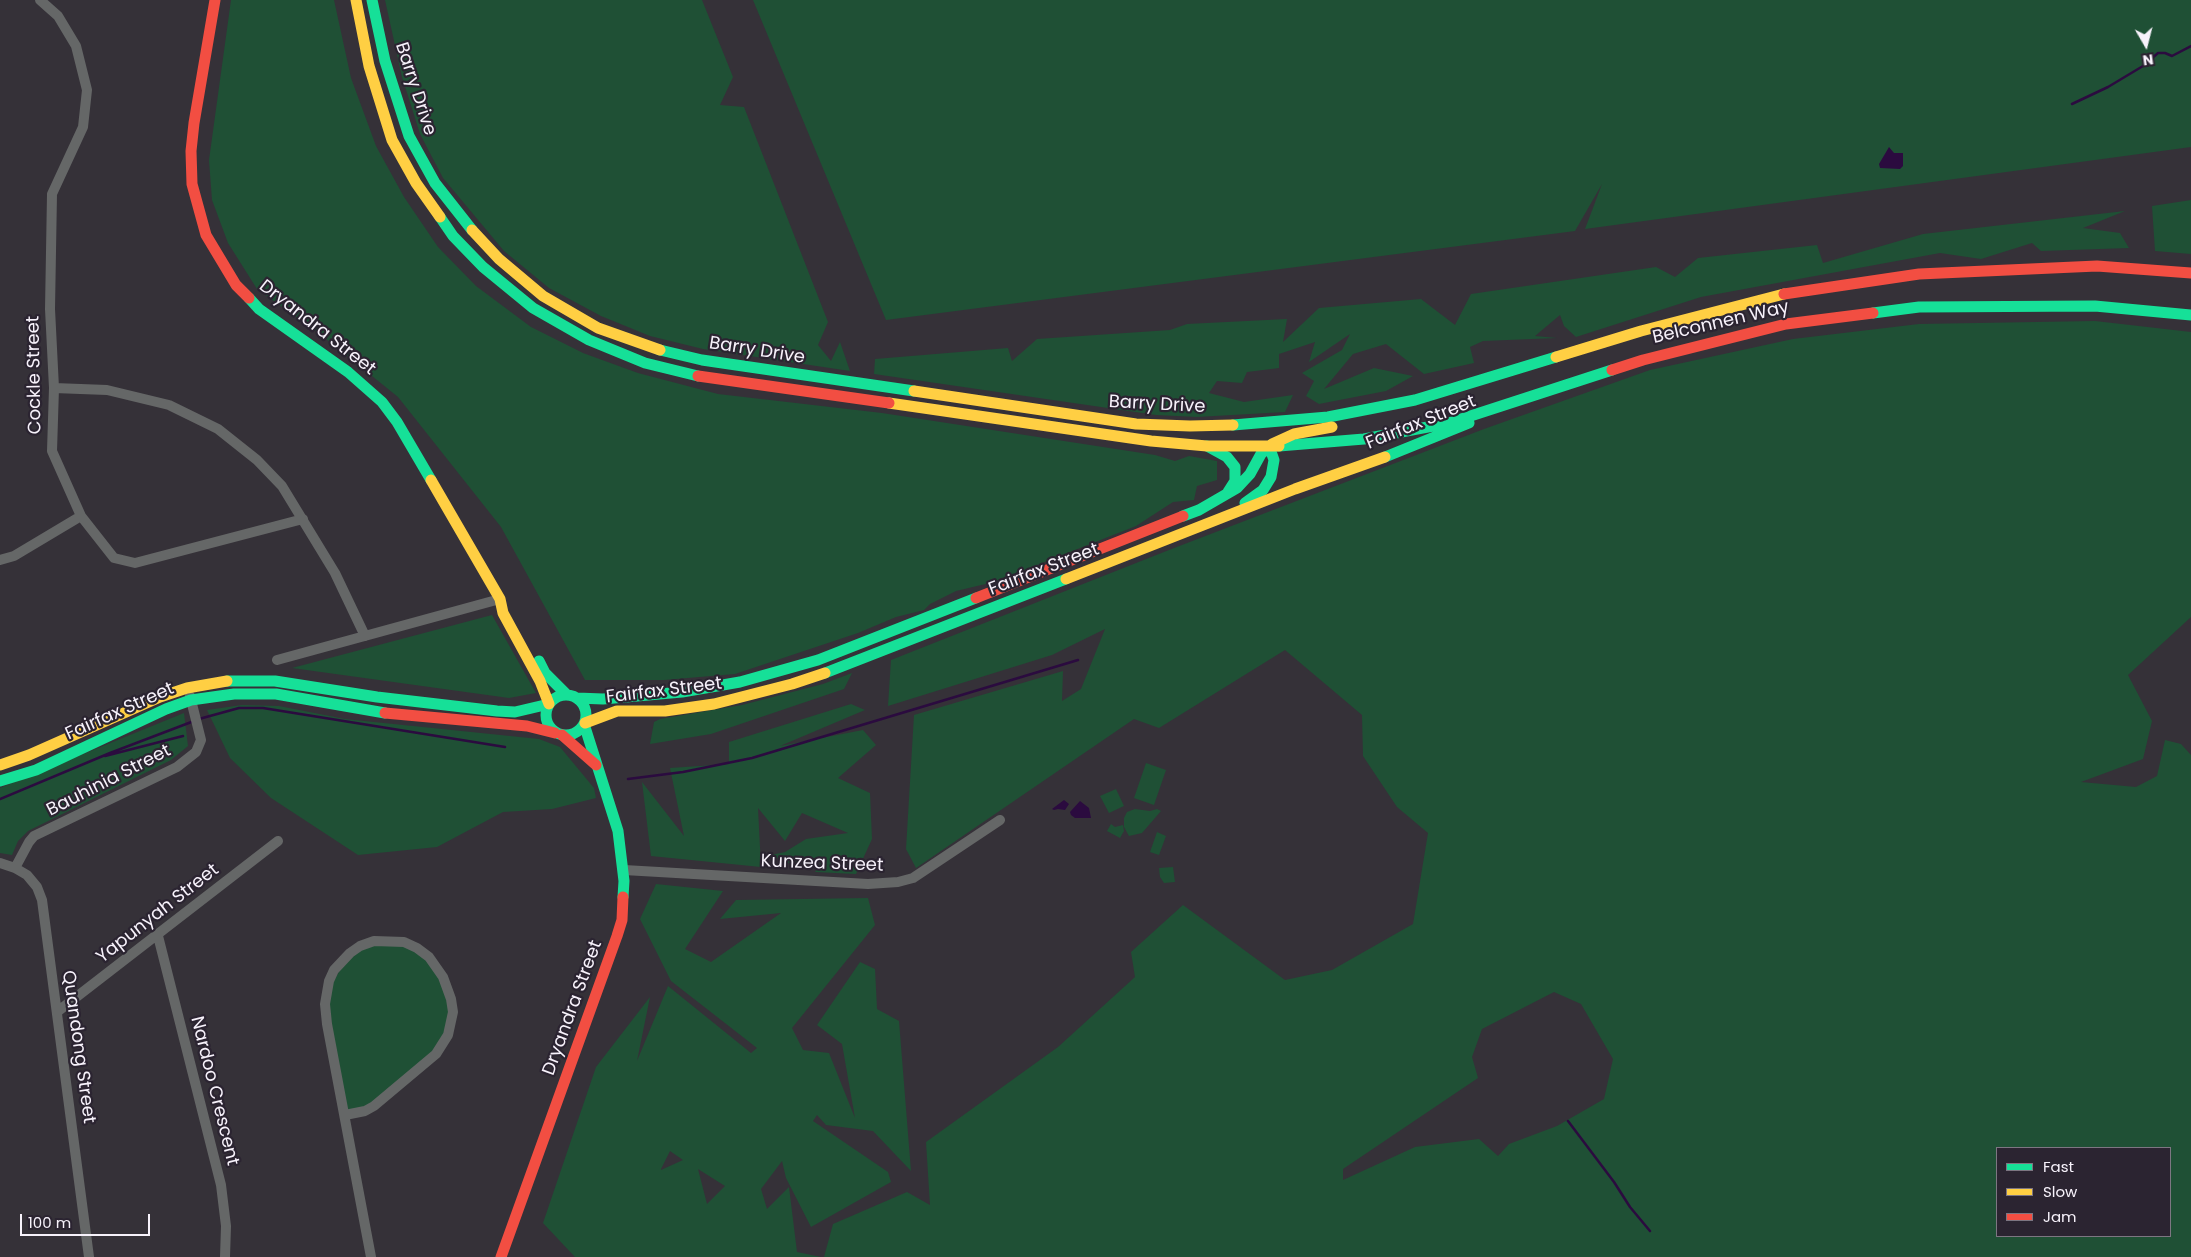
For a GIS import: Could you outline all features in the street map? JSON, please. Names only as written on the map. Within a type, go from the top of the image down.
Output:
[{"type":"main road","name":"Dryandra Street","points":[[215,0],[191,151],[192,184],[206,234],[236,285],[259,309],[348,372],[382,402],[397,422],[500,599],[503,613],[540,680],[549,704]]},
{"type":"main road","name":"Barry Drive","points":[[356,0],[370,66],[392,140],[416,183],[453,236],[483,267],[533,308],[589,340],[645,363],[699,376],[1088,433],[1207,446],[1269,446]]},
{"type":"main road","name":"Barry Drive","points":[[372,0],[385,61],[409,136],[435,183],[471,229],[499,259],[544,296],[598,328],[649,348],[702,360],[1117,421],[1190,426],[1283,422],[1328,417]]},
{"type":"main road","name":"Belconnen Way","points":[[1328,417],[1415,400],[1641,331],[1783,294],[1919,274],[2097,266],[2191,272]]},
{"type":"main road","name":"Belconnen Way","points":[[1269,446],[1336,442],[1394,434],[1449,423],[1643,360],[1786,324],[1919,307],[2095,306],[2191,315]]},
{"type":"main road","points":[[1269,446],[1278,440],[1294,434],[1382,418],[1445,400],[1584,349]]},
{"type":"main road","name":"Fairfax Street","points":[[584,723],[617,711],[683,709],[732,700],[792,684],[848,665],[1216,520],[1424,443],[1505,406]]},
{"type":"main road","points":[[1190,426],[1251,433],[1263,439],[1273,453],[1272,477],[1266,486],[1254,497],[1216,520]]},
{"type":"main road","points":[[1207,446],[1223,454],[1235,466],[1235,481],[1224,497]]},
{"type":"main road","name":"Fairfax Street","points":[[572,697],[603,700],[682,692],[740,682],[784,671],[864,643],[1191,514],[1224,497],[1246,479],[1261,454],[1269,446]]},
{"type":"main road","name":"Dryandra Street","points":[[500,599],[512,609],[545,673],[572,697]]},
{"type":"main road","name":"Fairfax Street","points":[[0,765],[29,755],[160,697],[187,688],[234,680],[275,681],[386,698],[497,711],[515,712],[549,704]]},
{"type":"main road","name":"Fairfax Street","points":[[0,781],[36,770],[166,709],[191,700],[234,694],[276,694],[372,712],[527,726],[559,734]]},
{"type":"main road","points":[[559,734],[574,734],[584,723],[584,707],[572,697],[557,697],[549,704],[546,720],[559,734],[596,765]]},
{"type":"main road","name":"Dryandra Street","points":[[501,1257],[618,936],[623,910],[624,870],[618,831],[584,723]]},
{"type":"street","name":"Cockle Street","points":[[40,0],[58,16],[76,46],[87,90],[83,127],[52,194],[50,309],[54,388],[52,450],[81,516],[114,558],[134,562],[303,519]]},
{"type":"street","points":[[54,388],[107,390],[169,405],[218,429],[257,460],[282,486],[303,519],[335,573],[365,636]]},
{"type":"street","points":[[0,560],[14,556],[81,516]]},
{"type":"street","points":[[277,660],[500,599]]},
{"type":"street","name":"Bauhinia Street","points":[[15,868],[28,842],[34,836],[177,767],[196,752],[201,740],[187,688]]},
{"type":"street","name":"Kunzea Street","points":[[624,870],[868,884],[898,882],[913,878],[1000,820]]},
{"type":"street","name":"Yapunyah Street","points":[[57,1012],[158,936],[278,841]]},
{"type":"street","name":"Quandong Street","points":[[0,863],[15,868],[27,875],[37,887],[42,900],[89,1257]]},
{"type":"street","name":"Nardoo Crescent","points":[[158,936],[220,1185],[226,1226],[225,1257]]},
{"type":"street","points":[[345,1115],[365,1111],[374,1106],[436,1054],[448,1035],[453,1012],[451,999],[443,977],[429,957],[404,942],[374,941],[360,946],[340,962],[329,981],[326,1013],[371,1257]]},
{"type":"green space","points":[[231,0],[334,0],[351,78],[376,146],[404,197],[438,247],[476,286],[531,327],[583,353],[638,373],[718,394],[882,413],[1155,455],[1175,461],[1189,456],[1217,461],[1217,480],[1197,486],[1194,500],[1173,502],[1136,526],[994,582],[956,591],[930,604],[924,610],[896,617],[858,633],[735,674],[664,680],[585,680],[501,527],[398,397],[320,334],[257,289],[228,243],[212,200],[209,160]]},
{"type":"green space","points":[[385,0],[702,0],[733,77],[720,105],[744,107],[828,322],[818,345],[831,361],[840,342],[850,371],[703,349],[650,336],[601,316],[549,288],[504,251],[443,178],[420,134],[402,77]]},
{"type":"green space","points":[[753,0],[2191,0],[2191,147],[1585,229],[1602,184],[1575,231],[886,320]]},
{"type":"green space","points":[[2191,200],[2191,254],[2155,251],[2152,206]]},
{"type":"green space","points":[[2125,211],[2083,228],[2120,233],[2129,248],[2041,251],[2032,243],[1981,259],[1940,253],[1701,297],[1576,337],[1564,326],[1560,315],[1535,336],[1557,338],[1483,341],[1470,347],[1474,363],[1424,374],[1386,344],[1353,354],[1324,389],[1374,368],[1413,376],[1386,391],[1319,404],[1306,396],[1314,381],[1302,373],[1342,350],[1350,334],[1309,362],[1315,342],[1279,354],[1279,368],[1247,372],[1242,383],[1217,381],[1209,393],[1244,402],[1293,395],[1285,412],[1197,417],[1156,415],[874,374],[875,359],[1008,348],[1012,361],[1037,339],[1170,330],[1187,324],[1287,319],[1283,342],[1319,308],[1421,299],[1455,325],[1471,294],[1656,267],[1675,277],[1698,258],[1817,245],[1823,263],[1923,234]]},
{"type":"green space","points":[[2095,321],[2191,332],[2191,617],[2128,675],[2152,721],[2143,759],[2081,782],[2136,787],[2157,776],[2165,740],[2181,744],[2191,755],[2191,1257],[824,1257],[833,1224],[907,1192],[930,1205],[926,1142],[1058,1047],[1135,977],[1131,952],[1183,905],[1285,980],[1332,970],[1413,924],[1428,833],[1397,807],[1363,756],[1362,715],[1285,650],[1159,728],[1134,719],[916,868],[906,849],[914,715],[1063,671],[1062,701],[1081,689],[1105,629],[1052,655],[888,706],[891,660],[1169,550],[1484,429],[1650,370],[1793,339],[1919,324]],"holes":[[[1554,992],[1581,1004],[1613,1059],[1604,1099],[1557,1126],[1509,1144],[1498,1156],[1479,1139],[1415,1147],[1343,1180],[1343,1169],[1478,1078],[1472,1057],[1482,1029]]]},
{"type":"green space","points":[[492,615],[536,693],[509,698],[292,668]]},
{"type":"green space","points":[[852,673],[844,689],[711,734],[650,744],[654,722],[660,719],[742,705],[823,684]]},
{"type":"green space","points":[[851,704],[865,710],[780,746],[863,730],[876,745],[838,778],[870,793],[872,839],[856,874],[815,872],[823,859],[797,867],[771,855],[785,852],[806,839],[848,833],[802,813],[785,841],[758,808],[761,867],[651,856],[642,782],[684,836],[670,768],[729,764],[729,742]]},
{"type":"green space","points":[[242,705],[279,706],[345,719],[539,739],[560,747],[594,788],[596,798],[552,809],[503,812],[437,847],[358,855],[271,798],[230,758],[207,710]]},
{"type":"green space","points":[[184,713],[188,746],[171,760],[28,831],[18,841],[12,855],[0,853],[0,788]]},
{"type":"green space","points":[[1146,763],[1166,770],[1154,805],[1134,798]]},
{"type":"green space","points":[[1116,789],[1124,806],[1109,813],[1100,796]]},
{"type":"green space","points":[[1135,809],[1150,811],[1157,809],[1161,811],[1142,833],[1129,836],[1124,827],[1124,818],[1127,812]]},
{"type":"green space","points":[[1111,824],[1115,827],[1123,825],[1124,831],[1120,838],[1107,831]]},
{"type":"green space","points":[[1157,832],[1166,836],[1159,855],[1150,852]]},
{"type":"green space","points":[[1173,867],[1175,882],[1164,883],[1160,877],[1159,868]]},
{"type":"green space","points":[[656,884],[723,891],[685,949],[711,962],[781,913],[720,919],[736,900],[868,898],[875,925],[792,1028],[803,1050],[829,1053],[855,1118],[842,1044],[817,1025],[860,962],[875,969],[877,1009],[899,1021],[911,1171],[873,1131],[826,1125],[817,1115],[813,1121],[888,1172],[891,1182],[811,1227],[786,1178],[782,1161],[761,1189],[767,1209],[789,1187],[797,1252],[821,1257],[575,1257],[543,1223],[596,1067],[650,997],[637,1061],[668,986],[751,1053],[757,1048],[671,981],[640,919]],"holes":[[[670,1151],[683,1160],[661,1170],[661,1169]],[[698,1169],[725,1186],[707,1204]]]},
{"type":"green space","points":[[389,940],[429,957],[451,999],[443,1045],[374,1106],[345,1115],[327,992],[350,953]]},
{"type":"shaded area","points":[[1889,147],[1894,153],[1903,153],[1903,166],[1900,169],[1880,168],[1879,164]]},
{"type":"shaded area","points":[[1064,800],[1069,804],[1065,810],[1052,809]]},
{"type":"shaded area","points":[[1080,801],[1089,808],[1091,818],[1075,818],[1071,815],[1070,812]]},
{"type":"waterway","points":[[2072,104],[2108,87],[2143,66],[2158,53],[2172,56],[2191,46]]},
{"type":"waterway","points":[[628,779],[683,772],[752,758],[1078,660]]},
{"type":"waterway","points":[[199,719],[239,708],[263,708],[505,747]]},
{"type":"waterway","points":[[0,799],[110,753],[194,721]]},
{"type":"waterway","points":[[105,756],[183,736]]},
{"type":"waterway","points":[[1568,1121],[1614,1182],[1630,1207],[1650,1231]]},
{"type":"traffic: fast","points":[[372,0],[385,61],[409,136],[435,183],[472,230]]},
{"type":"traffic: fast","points":[[440,217],[453,236],[483,267],[533,308],[589,340],[645,363],[698,376]]},
{"type":"traffic: fast","points":[[249,298],[259,309],[348,372],[382,402],[397,422],[431,480]]},
{"type":"traffic: fast","points":[[1873,313],[1919,307],[2095,306],[2191,315]]},
{"type":"traffic: fast","points":[[660,350],[702,360],[914,391]]},
{"type":"traffic: fast","points":[[1233,425],[1328,417],[1415,400],[1556,357]]},
{"type":"traffic: fast","points":[[1279,446],[1364,439],[1449,423],[1612,370]]},
{"type":"traffic: fast","points":[[1385,457],[1469,423]]},
{"type":"traffic: fast","points":[[1207,446],[1227,457],[1235,467],[1235,481],[1228,492]]},
{"type":"traffic: fast","points":[[1183,516],[1199,510],[1237,488],[1250,474],[1261,454],[1269,446],[1274,460],[1271,477],[1263,490],[1245,503]]},
{"type":"traffic: fast","points":[[825,673],[1066,579]]},
{"type":"traffic: fast","points":[[577,698],[603,699],[682,692],[740,682],[818,660],[976,598]]},
{"type":"traffic: fast","points":[[539,661],[545,673],[567,695]]},
{"type":"traffic: fast","points":[[227,681],[275,681],[377,697],[497,711],[515,712],[549,704]]},
{"type":"traffic: fast","points":[[0,781],[36,770],[166,709],[191,700],[234,694],[276,694],[385,713]]},
{"type":"traffic: fast","points":[[570,695],[577,698],[583,704],[586,715],[585,723],[577,732],[570,735],[562,735],[555,732],[547,723],[546,711],[549,704],[558,696],[570,695]]},
{"type":"traffic: fast","points":[[584,724],[618,831],[624,881],[623,897]]},
{"type":"traffic: slow","points":[[356,0],[369,66],[392,140],[416,183],[440,217]]},
{"type":"traffic: slow","points":[[472,230],[499,259],[543,296],[598,328],[660,350]]},
{"type":"traffic: slow","points":[[1556,357],[1641,331],[1784,294]]},
{"type":"traffic: slow","points":[[914,391],[1136,424],[1233,425]]},
{"type":"traffic: slow","points":[[889,403],[1151,441],[1207,446],[1279,446]]},
{"type":"traffic: slow","points":[[1272,444],[1294,434],[1332,427]]},
{"type":"traffic: slow","points":[[1066,579],[1295,489],[1385,457]]},
{"type":"traffic: slow","points":[[431,480],[500,599],[503,613],[540,681],[549,704]]},
{"type":"traffic: slow","points":[[585,723],[617,711],[665,711],[714,704],[792,684],[825,673]]},
{"type":"traffic: slow","points":[[0,765],[29,755],[160,697],[187,688],[227,681]]},
{"type":"traffic: jam","points":[[215,0],[194,123],[191,151],[192,184],[206,235],[236,285],[249,298]]},
{"type":"traffic: jam","points":[[1784,294],[1919,274],[2097,266],[2191,273]]},
{"type":"traffic: jam","points":[[1612,370],[1643,360],[1786,324],[1873,313]]},
{"type":"traffic: jam","points":[[698,376],[889,403]]},
{"type":"traffic: jam","points":[[976,598],[1183,516]]},
{"type":"traffic: jam","points":[[385,713],[527,726],[555,733]]},
{"type":"traffic: jam","points":[[562,735],[596,765]]},
{"type":"traffic: jam","points":[[501,1257],[617,936],[622,920],[623,897]]}]
